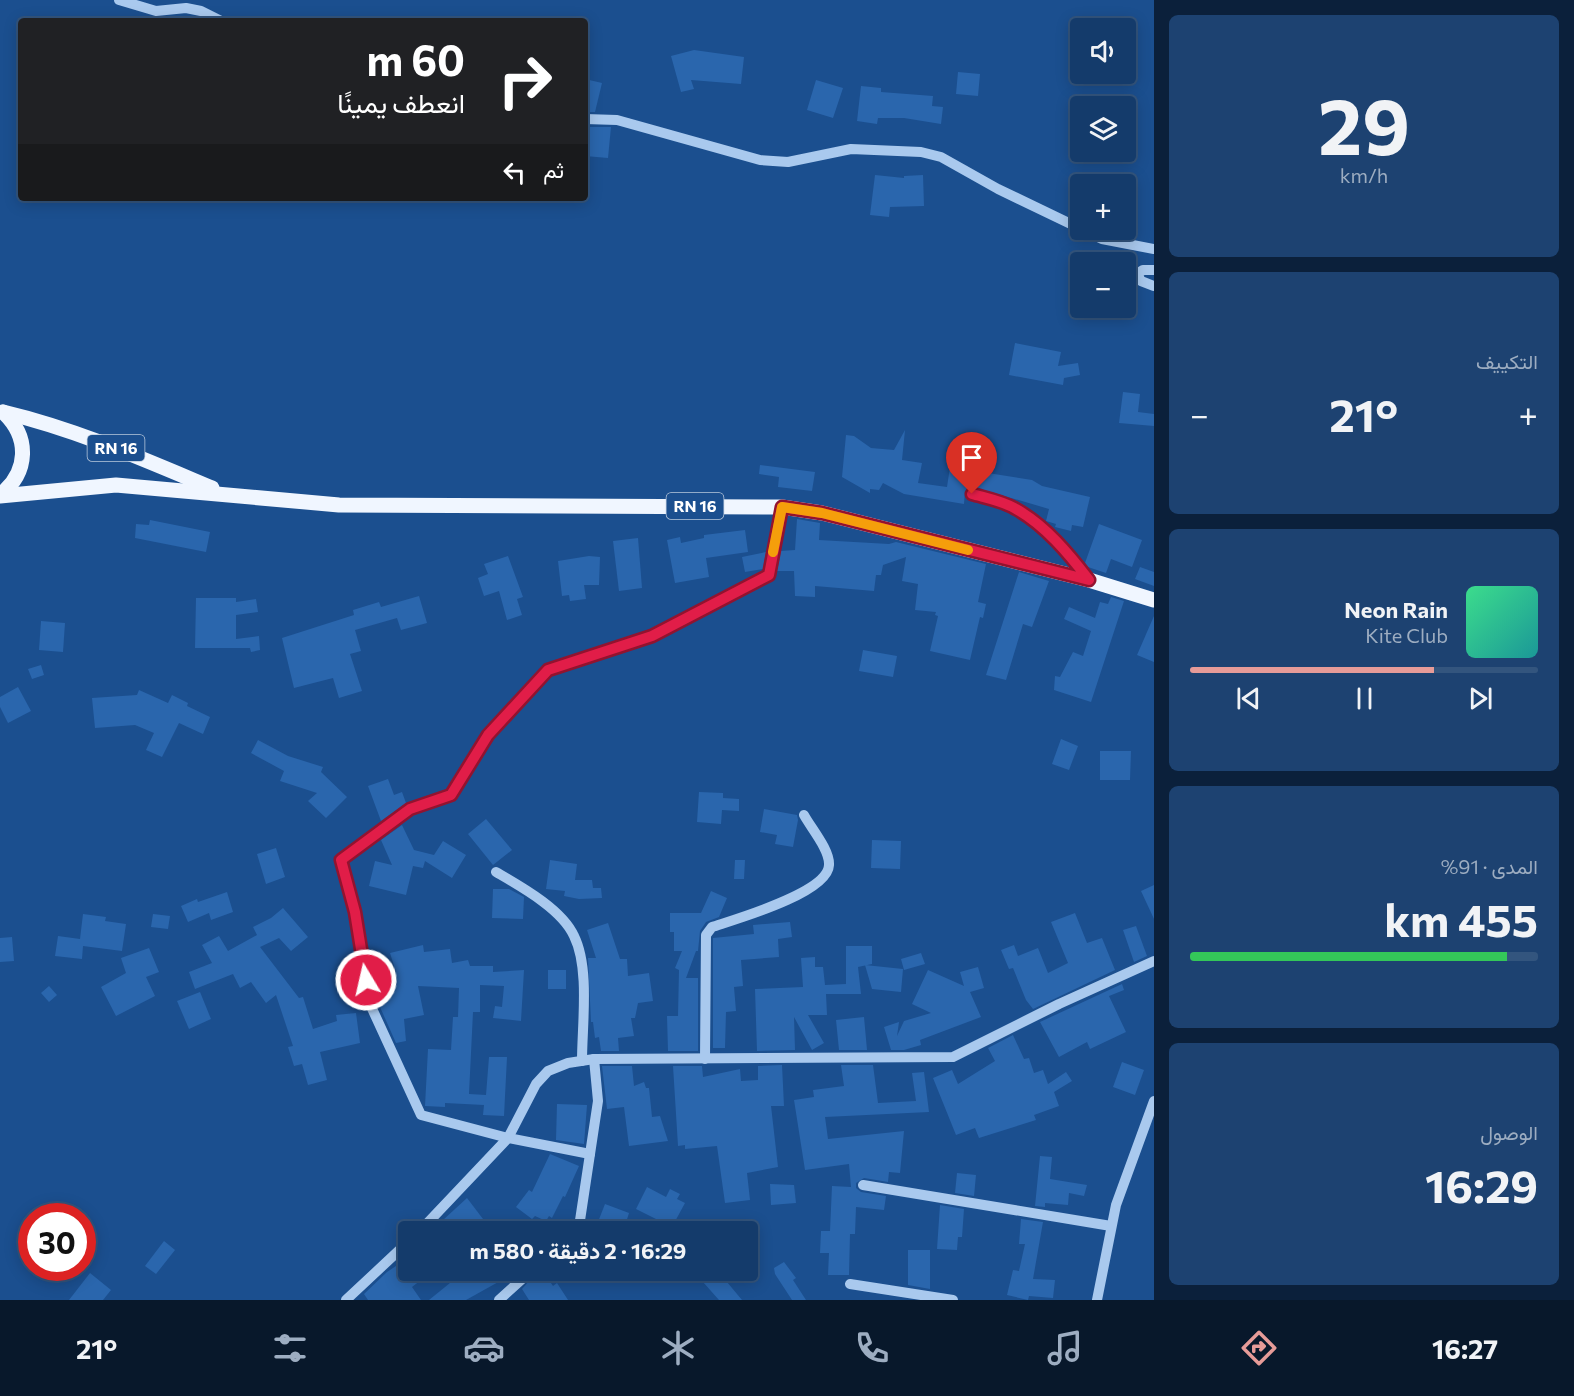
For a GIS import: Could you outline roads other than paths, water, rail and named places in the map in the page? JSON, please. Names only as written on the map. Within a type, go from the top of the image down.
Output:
[{"type":"main road","name":"RN 16","points":[[1,412],[36,420],[90,438],[226,493]]},
{"type":"main road","points":[[0,496],[17,478],[24,455],[19,431],[1,412]]},
{"type":"main road","name":"RN 16","points":[[0,496],[116,485],[226,493],[281,501],[339,505],[782,507],[822,513],[1089,580],[1154,600]]},
{"type":"street","points":[[119,0],[156,11],[194,10],[214,18]]},
{"type":"street","points":[[588,119],[617,120],[760,160],[788,162],[851,149],[921,152],[941,157],[998,189],[1094,236],[1154,249]]},
{"type":"street","points":[[1154,270],[1143,270],[1137,274],[1144,284],[1154,286]]},
{"type":"street","points":[[972,494],[1014,507],[1034,521],[1072,558],[1089,580]]},
{"type":"street","points":[[590,1154],[508,1138],[421,1116],[369,1002],[355,912],[341,860],[410,809],[451,795],[488,735],[548,670],[652,636],[769,575],[782,507]]},
{"type":"street","points":[[705,1059],[706,935],[712,927],[771,907],[817,884],[825,876],[829,868],[829,859],[804,815]]},
{"type":"street","points":[[496,872],[538,897],[573,933],[582,963],[582,1061]]},
{"type":"street","points":[[429,1221],[508,1138],[536,1084],[548,1071],[568,1063],[594,1059],[953,1057],[1059,1004],[1154,961]]},
{"type":"street","points":[[580,1221],[598,1101],[594,1059]]},
{"type":"street","points":[[1097,1300],[1116,1205],[1154,1101]]},
{"type":"street","points":[[863,1185],[1112,1226]]},
{"type":"street","points":[[346,1300],[398,1251]]},
{"type":"street","points":[[499,1300],[520,1281]]},
{"type":"street","points":[[850,1284],[953,1300]]}]
